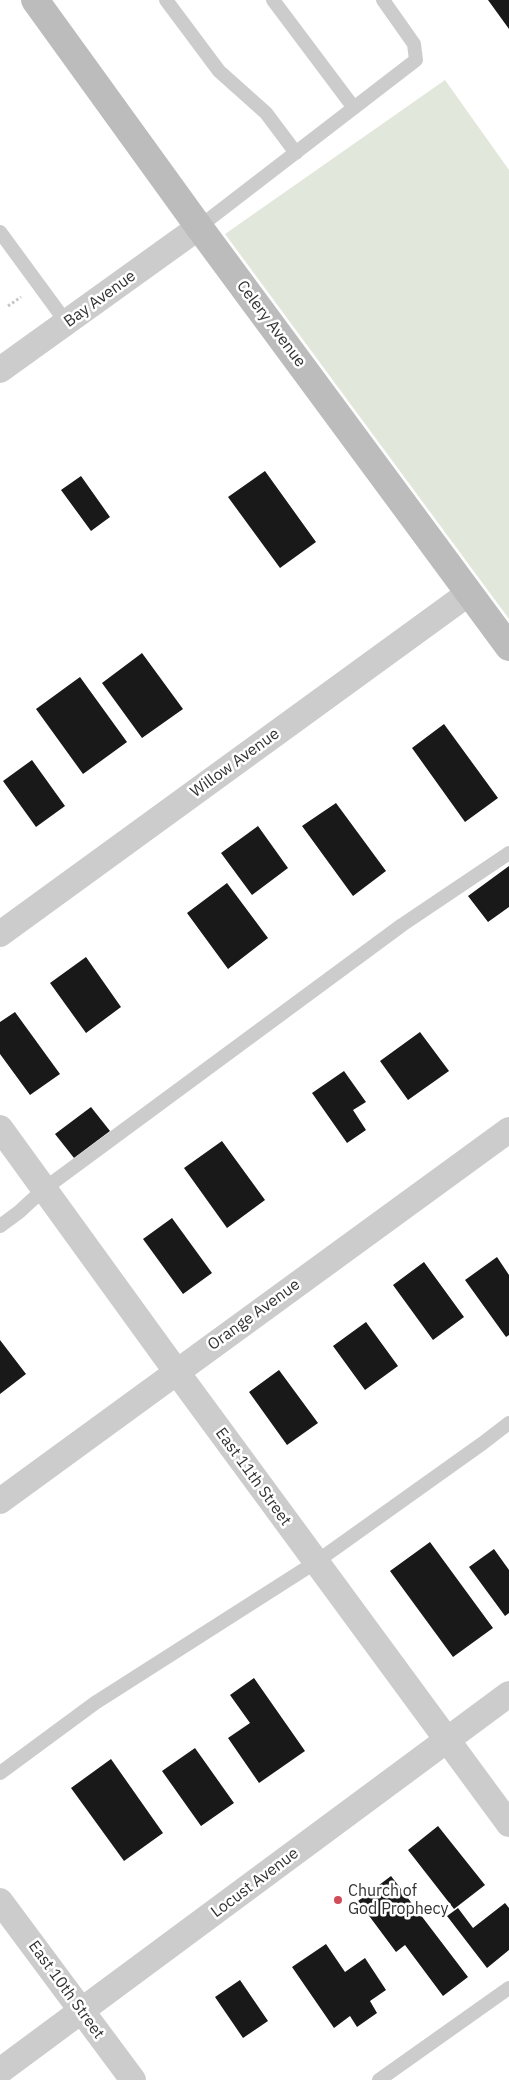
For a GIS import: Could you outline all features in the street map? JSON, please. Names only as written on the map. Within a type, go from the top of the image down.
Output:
[{"type":"main road","name":"Celery Avenue","points":[[35,0],[199,228],[509,647]]},
{"type":"street","name":"Bay Avenue","points":[[0,370],[199,228]]},
{"type":"street","name":"Willow Avenue","points":[[0,934],[470,593]]},
{"type":"street","name":"East 11th Street","points":[[0,1128],[176,1372],[509,1824]]},
{"type":"street","name":"Orange Avenue","points":[[0,1501],[509,1130]]},
{"type":"street","name":"Locust Avenue","points":[[0,2071],[509,1694]]},
{"type":"street","name":"East 10th Street","points":[[0,1901],[133,2080]]},
{"type":"lane","points":[[273,0],[354,108]]},
{"type":"lane","points":[[199,228],[416,60],[414,44],[383,0]]},
{"type":"lane","points":[[172,2],[219,71],[266,113],[296,153]]},
{"type":"lane","points":[[2,240],[66,322]]},
{"type":"lane","points":[[0,1226],[19,1212],[44,1188],[402,925],[509,853]]},
{"type":"lane","points":[[0,1773],[95,1703],[316,1562],[484,1443],[509,1423]]},
{"type":"lane","points":[[379,2080],[509,1988]]},
{"type":"shaded area","points":[[445,80],[509,170],[509,619],[225,234]]},
{"type":"building","points":[[488,0],[509,0],[509,29]]},
{"type":"building","points":[[265,471],[316,542],[280,568],[228,497]]},
{"type":"building","points":[[81,476],[110,517],[91,531],[61,490]]},
{"type":"building","points":[[142,653],[183,709],[142,738],[102,683]]},
{"type":"building","points":[[80,677],[127,742],[83,774],[36,709]]},
{"type":"building","points":[[444,724],[498,798],[465,822],[412,748]]},
{"type":"building","points":[[32,760],[65,806],[36,827],[3,781]]},
{"type":"building","points":[[336,803],[386,871],[353,896],[302,826]]},
{"type":"building","points":[[258,826],[288,868],[252,895],[221,853]]},
{"type":"building","points":[[509,866],[509,907],[488,922],[468,896]]},
{"type":"building","points":[[227,883],[268,938],[228,969],[187,913]]},
{"type":"building","points":[[86,957],[121,1007],[86,1033],[50,983]]},
{"type":"building","points":[[15,1012],[60,1074],[30,1095],[0,1054],[0,1022]]},
{"type":"building","points":[[420,1032],[449,1071],[408,1100],[380,1061]]},
{"type":"building","points":[[344,1071],[366,1102],[353,1110],[366,1130],[347,1143],[312,1093]]},
{"type":"building","points":[[91,1107],[110,1131],[74,1158],[55,1134]]},
{"type":"building","points":[[222,1141],[265,1200],[227,1228],[184,1168]]},
{"type":"building","points":[[172,1218],[212,1273],[183,1294],[143,1239]]},
{"type":"building","points":[[497,1257],[509,1275],[509,1335],[506,1337],[465,1280]]},
{"type":"building","points":[[424,1262],[464,1317],[433,1340],[393,1285]]},
{"type":"building","points":[[366,1322],[398,1366],[365,1390],[333,1346]]},
{"type":"building","points":[[0,1340],[26,1374],[0,1394]]},
{"type":"building","points":[[279,1370],[318,1423],[287,1445],[249,1392]]},
{"type":"building","points":[[430,1542],[493,1628],[453,1657],[390,1571]]},
{"type":"building","points":[[494,1549],[509,1570],[509,1613],[505,1616],[469,1567]]},
{"type":"building","points":[[254,1678],[305,1751],[259,1783],[228,1738],[250,1723],[230,1695]]},
{"type":"building","points":[[195,1748],[234,1803],[201,1826],[162,1771]]},
{"type":"building","points":[[111,1759],[163,1833],[124,1861],[71,1788]]},
{"type":"building","points":[[438,1826],[485,1885],[454,1909],[408,1850]]},
{"type":"building","points":[[391,1876],[468,1977],[443,1996],[405,1945],[396,1952],[358,1901]]},
{"type":"building","points":[[505,1903],[509,1908],[509,1950],[487,1968],[447,1916],[458,1908],[473,1928]]},
{"type":"building","points":[[326,1944],[345,1972],[365,1958],[386,1990],[370,2001],[377,2013],[357,2027],[350,2016],[334,2028],[292,1967]]},
{"type":"building","points":[[240,1980],[268,2021],[243,2038],[215,1997]]},
{"type":"place","name":"Church of God Prophecy","points":[[338,1900]]}]
